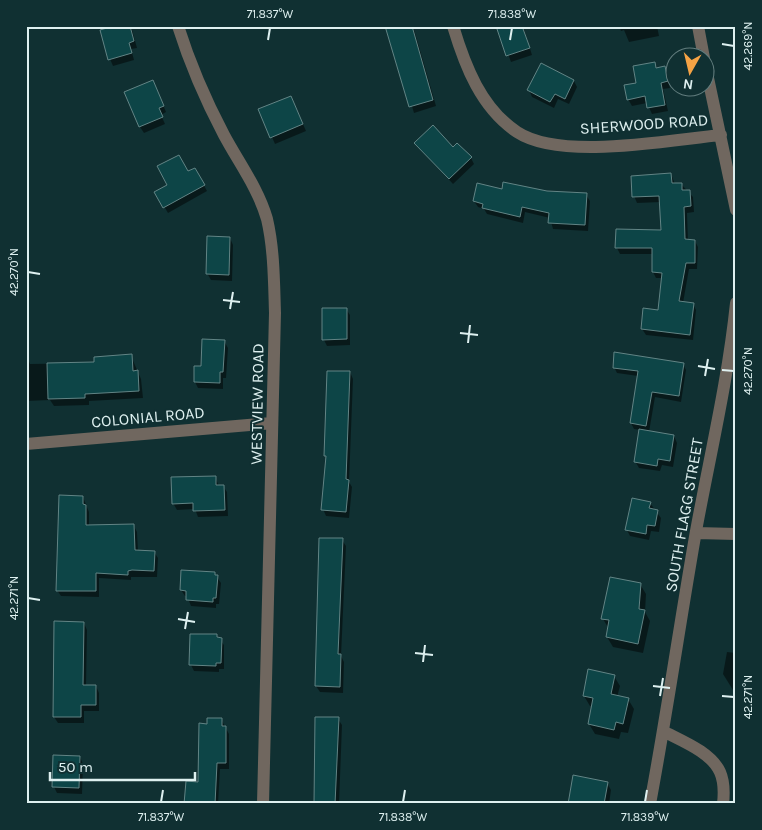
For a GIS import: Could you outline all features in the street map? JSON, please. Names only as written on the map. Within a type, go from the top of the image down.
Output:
[{"type":"street","name":"WESTVIEW ROAD","points":[[178,26],[194,76],[225,138],[258,193],[271,243],[275,314],[263,804]]},
{"type":"street","name":"SHERWOOD ROAD","points":[[454,26],[461,53],[477,89],[496,114],[518,132],[550,145],[579,146],[618,145],[721,135]]},
{"type":"street","points":[[698,26],[702,48]]},
{"type":"street","points":[[713,98],[736,210]]},
{"type":"street","name":"SOUTH FLAGG STREET","points":[[650,804],[696,532],[720,406],[736,303]]},
{"type":"street","name":"COLONIAL ROAD","points":[[26,444],[272,423]]},
{"type":"street","points":[[696,532],[736,534]]},
{"type":"street","points":[[663,731],[707,757],[720,772],[723,804]]},
{"type":"building","points":[[114,26],[130,26],[134,41],[129,43],[132,53],[108,60],[100,30]]},
{"type":"building","points":[[385,26],[412,26],[433,100],[409,107]]},
{"type":"building","points":[[496,26],[522,26],[530,48],[506,56]]},
{"type":"building","points":[[655,62],[656,68],[664,66],[664,82],[661,83],[665,105],[647,108],[645,96],[627,100],[624,85],[636,83],[633,66]]},
{"type":"building","points":[[541,63],[574,80],[565,99],[555,94],[550,102],[527,90]]},
{"type":"building","points":[[153,80],[164,106],[159,108],[163,117],[139,127],[124,92]]},
{"type":"building","points":[[291,96],[303,124],[270,138],[258,109]]},
{"type":"building","points":[[433,125],[453,147],[457,143],[472,157],[449,179],[414,143]]},
{"type":"building","points":[[179,155],[188,171],[195,168],[205,185],[163,208],[154,192],[167,185],[157,166]]},
{"type":"building","points":[[671,173],[672,183],[682,183],[682,190],[690,190],[691,206],[684,207],[685,239],[695,240],[695,263],[686,263],[679,301],[694,303],[690,335],[641,329],[643,308],[658,310],[662,273],[652,272],[652,248],[615,248],[616,229],[661,230],[659,196],[632,197],[631,176]]},
{"type":"building","points":[[503,182],[547,191],[587,193],[585,225],[548,223],[549,213],[522,207],[520,217],[482,208],[483,204],[473,201],[477,183],[502,189]]},
{"type":"building","points":[[207,236],[230,237],[229,275],[206,274]]},
{"type":"building","points":[[322,308],[347,308],[347,339],[322,340]]},
{"type":"building","points":[[202,339],[225,340],[223,372],[220,372],[220,383],[194,382],[194,366],[201,366]]},
{"type":"building","points":[[614,352],[684,363],[679,396],[652,392],[646,426],[630,423],[638,371],[613,368]]},
{"type":"building","points":[[132,354],[133,371],[138,370],[139,391],[85,394],[85,398],[48,399],[47,363],[94,362],[94,357]]},
{"type":"building","points":[[327,371],[350,371],[346,479],[349,480],[346,512],[321,510],[326,456],[324,456]]},
{"type":"building","points":[[639,429],[674,435],[670,461],[658,459],[657,466],[634,462]]},
{"type":"building","points":[[216,476],[216,485],[224,485],[225,510],[193,511],[193,503],[172,504],[171,477]]},
{"type":"building","points":[[59,495],[83,496],[83,504],[86,505],[86,525],[134,524],[135,550],[155,551],[154,571],[132,570],[128,571],[128,575],[96,573],[96,591],[56,591]]},
{"type":"building","points":[[632,498],[651,502],[649,508],[658,510],[655,526],[647,525],[646,534],[625,530]]},
{"type":"building","points":[[319,538],[343,538],[338,654],[341,654],[340,687],[315,686]]},
{"type":"building","points":[[181,570],[215,572],[215,575],[218,575],[216,598],[213,598],[213,602],[186,600],[186,591],[180,590]]},
{"type":"building","points":[[610,577],[641,583],[639,609],[645,610],[638,644],[606,637],[609,620],[601,619]]},
{"type":"building","points":[[54,621],[84,622],[83,685],[96,685],[96,705],[81,705],[81,717],[53,717]]},
{"type":"building","points":[[190,634],[217,634],[217,637],[222,638],[221,663],[216,663],[216,666],[189,665]]},
{"type":"building","points":[[588,669],[615,675],[611,694],[629,698],[623,724],[616,722],[614,730],[588,724],[593,698],[583,696]]},
{"type":"building","points":[[315,717],[339,717],[335,804],[314,804]]},
{"type":"building","points":[[207,718],[222,718],[222,726],[226,726],[226,763],[217,763],[215,804],[184,804],[186,781],[198,782],[199,723],[207,724]]},
{"type":"building","points":[[53,755],[80,756],[79,788],[52,787]]},
{"type":"building","points":[[573,775],[608,782],[604,804],[568,804]]}]
